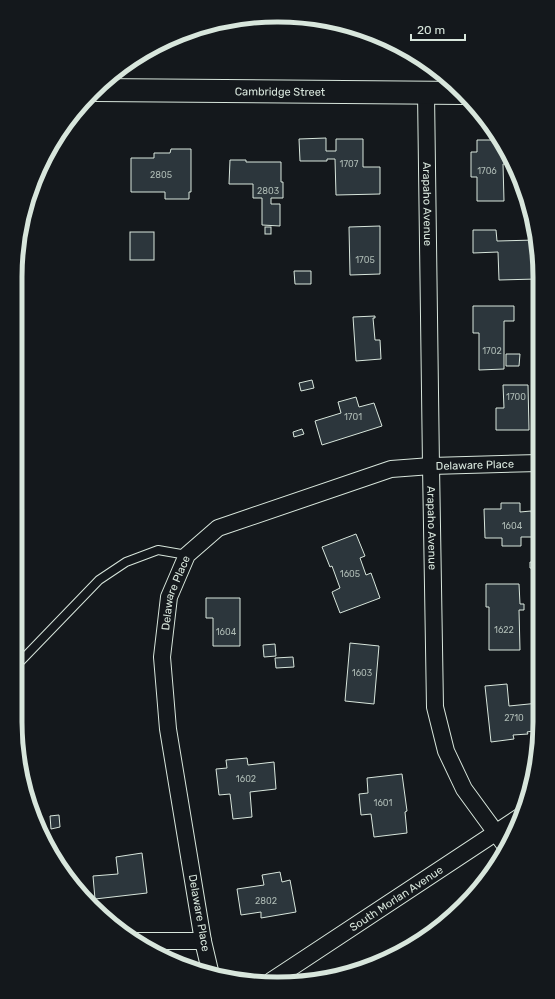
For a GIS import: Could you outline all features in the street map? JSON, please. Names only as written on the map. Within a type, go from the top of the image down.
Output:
[{"type":"street","name":"Cambridge Street","points":[[104,90],[454,93]]},
{"type":"street","name":"Arapaho Avenue","points":[[426,93],[435,707],[446,751],[464,790],[503,842]]},
{"type":"street","name":"Delaware Place","points":[[209,967],[203,940],[168,729],[162,657],[169,597],[187,555],[218,528],[391,469],[431,466],[533,464]]},
{"type":"street","name":"South Morlan Avenue","points":[[277,977],[513,822]]},
{"type":"street","points":[[147,941],[203,940]]},
{"type":"lane","points":[[22,660],[99,580],[126,562],[158,550],[187,555]]},
{"type":"building","points":[[326,138],[326,151],[336,151],[336,139],[363,139],[363,167],[380,167],[380,194],[336,195],[335,159],[327,159],[327,161],[300,161],[299,139]]},
{"type":"building","points":[[477,140],[493,140],[507,164],[503,164],[504,201],[477,201],[477,177],[471,177],[471,152],[477,152]]},
{"type":"building","points":[[171,149],[191,149],[191,192],[189,192],[189,199],[165,199],[165,192],[131,192],[131,158],[154,158],[154,153],[170,153]]},
{"type":"building","points":[[230,160],[246,160],[246,162],[281,162],[283,198],[271,198],[271,204],[280,204],[280,226],[262,225],[262,198],[253,198],[253,184],[229,184]]},
{"type":"building","points":[[380,226],[380,274],[350,275],[349,227]]},
{"type":"building","points":[[265,227],[271,227],[271,234],[265,234]]},
{"type":"building","points":[[473,230],[496,230],[497,241],[530,240],[533,279],[499,280],[498,252],[473,253]]},
{"type":"building","points":[[130,232],[154,232],[154,260],[130,260]]},
{"type":"building","points":[[294,271],[311,271],[311,284],[295,284]]},
{"type":"building","points":[[473,306],[514,306],[514,321],[504,321],[504,369],[479,370],[479,333],[473,333]]},
{"type":"building","points":[[375,316],[375,318],[373,318],[375,340],[380,340],[381,359],[356,361],[353,317]]},
{"type":"building","points":[[506,354],[520,354],[519,366],[506,366]]},
{"type":"building","points":[[312,380],[314,388],[301,391],[299,383]]},
{"type":"building","points":[[503,385],[528,385],[529,430],[496,430],[496,408],[504,408]]},
{"type":"building","points":[[356,397],[359,407],[374,403],[382,426],[322,445],[315,421],[341,413],[338,402]]},
{"type":"building","points":[[302,429],[304,434],[294,437],[293,432]]},
{"type":"building","points":[[501,503],[520,503],[520,512],[531,511],[533,515],[533,537],[521,537],[521,546],[502,546],[502,538],[485,538],[484,509],[501,509]]},
{"type":"building","points":[[356,534],[365,556],[360,558],[366,575],[371,573],[380,598],[340,613],[332,592],[340,588],[332,566],[330,567],[322,547]]},
{"type":"building","points":[[530,562],[533,562],[533,568],[530,568]]},
{"type":"building","points":[[486,584],[519,584],[520,604],[524,604],[524,610],[519,610],[520,650],[489,650],[489,607],[486,607]]},
{"type":"building","points":[[206,598],[240,598],[240,646],[213,646],[213,618],[206,618]]},
{"type":"building","points":[[350,643],[379,646],[374,704],[345,701]]},
{"type":"building","points":[[275,644],[276,656],[264,657],[263,645]]},
{"type":"building","points":[[293,657],[294,667],[276,668],[275,658]]},
{"type":"building","points":[[507,684],[509,706],[533,704],[532,731],[527,732],[528,734],[513,735],[514,739],[491,742],[485,686]]},
{"type":"building","points":[[247,758],[248,765],[274,762],[276,789],[250,792],[252,817],[233,819],[230,794],[219,795],[216,769],[227,768],[226,760]]},
{"type":"building","points":[[402,774],[407,811],[405,812],[407,833],[374,837],[371,814],[361,815],[359,794],[368,793],[367,778]]},
{"type":"building","points":[[59,815],[60,827],[51,829],[50,816]]},
{"type":"building","points":[[142,853],[147,893],[95,899],[93,876],[118,874],[116,857]]},
{"type":"building","points":[[280,872],[282,882],[290,880],[296,912],[261,918],[261,912],[241,915],[237,889],[264,885],[262,875]]}]
